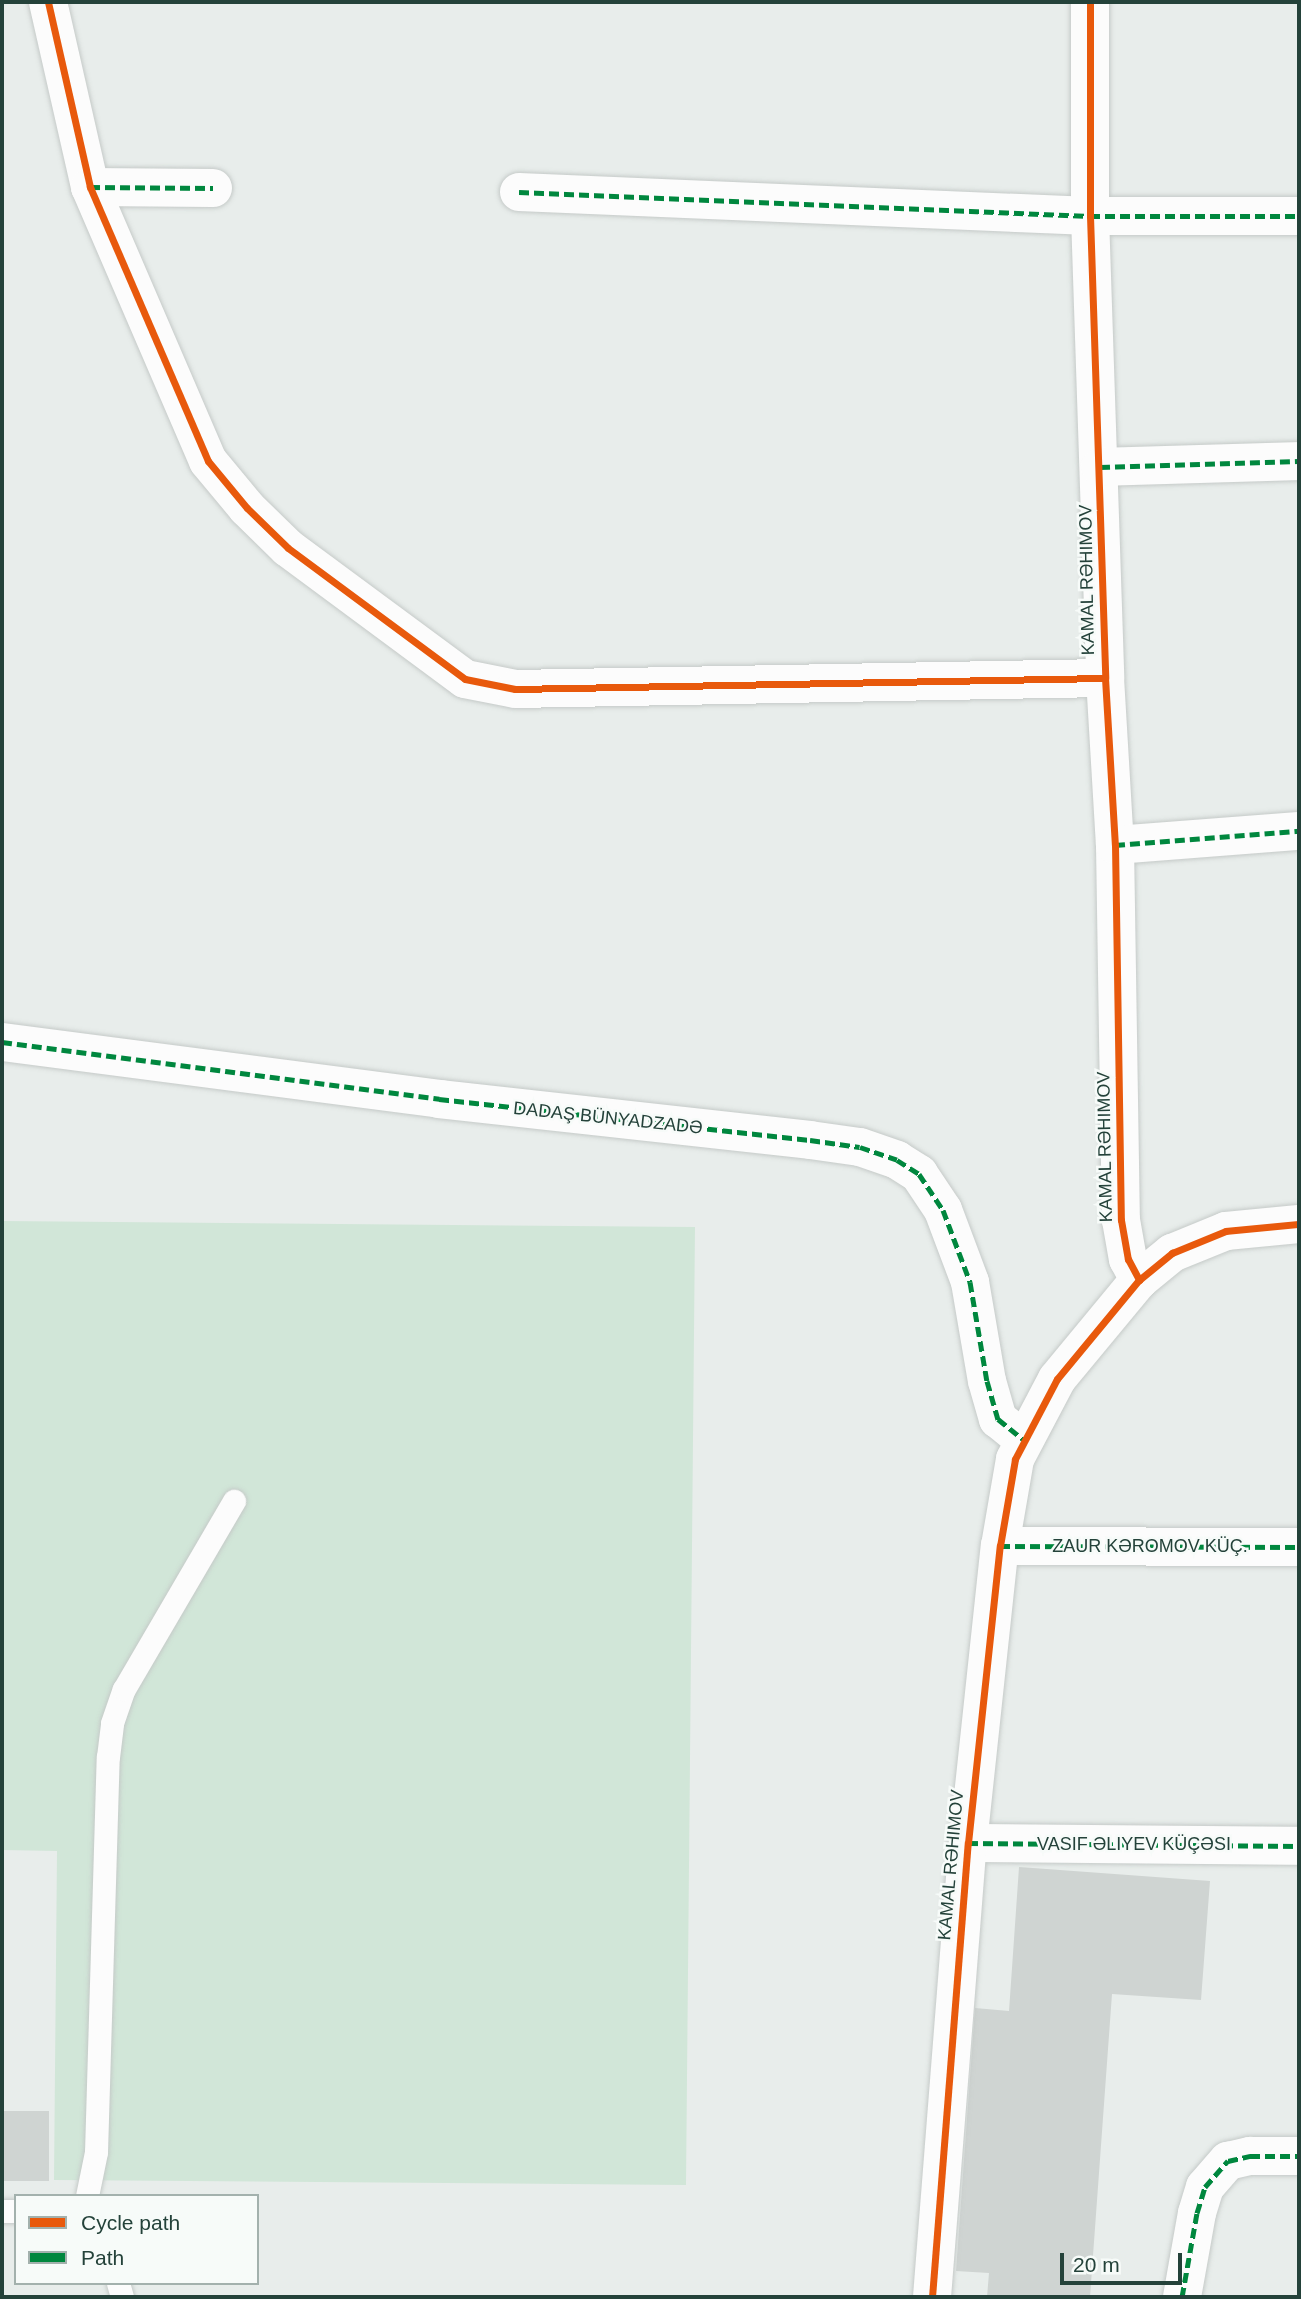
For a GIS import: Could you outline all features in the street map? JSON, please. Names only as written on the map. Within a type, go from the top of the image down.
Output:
[{"type":"street","points":[[48,2],[90,187],[208,461],[247,508],[288,548],[465,679],[515,689],[1105,678]]},
{"type":"street","name":"KAMAL RƏHIMOV","points":[[1090,2],[1090,216],[1105,678],[1115,845],[1121,1220],[1128,1259],[1139,1280]]},
{"type":"street","points":[[90,187],[213,188]]},
{"type":"street","points":[[519,192],[1090,216],[1299,216]]},
{"type":"street","points":[[1100,467],[1299,461]]},
{"type":"street","points":[[1115,845],[1299,831]]},
{"type":"street","name":"DADAŞ BÜNYADZADƏ","points":[[2,1042],[439,1100],[810,1140],[860,1147],[897,1160],[919,1174],[943,1210],[970,1282],[986,1381],[998,1419],[1023,1439]]},
{"type":"street","name":"KAMAL RƏHIMOV","points":[[932,2297],[968,1843],[1006,1498],[1023,1439],[1057,1379],[1139,1280],[1172,1253],[1226,1231],[1299,1224]]},
{"type":"street","name":"ZAUR KƏROMOV KÜÇ.","points":[[1000,1546],[1299,1547]]},
{"type":"street","name":"VASIF ƏLIYEV KÜÇƏSI","points":[[968,1843],[1299,1846]]},
{"type":"street","points":[[1182,2297],[1197,2213],[1205,2187],[1228,2161],[1250,2156],[1299,2156]]},
{"type":"lane","points":[[87,2194],[96,2152],[108,1757],[112,1723],[124,1689],[234,1501]]},
{"type":"green space","points":[[2,1221],[695,1227],[686,2185],[54,2180],[57,1851],[2,1850]]},
{"type":"building","points":[[1019,1867],[1210,1881],[1201,2000],[1112,1994],[1090,2297],[987,2297],[989,2273],[956,2271],[975,2008],[1009,2011]]},
{"type":"building","points":[[2,2111],[49,2111],[49,2181],[2,2181]]},
{"type":"marked path","points":[[90,187],[213,188]]},
{"type":"marked path","points":[[519,192],[1090,216],[1299,216]]},
{"type":"marked path","points":[[1100,467],[1299,461]]},
{"type":"marked path","points":[[1115,845],[1299,831]]},
{"type":"marked path","points":[[2,1042],[439,1099],[810,1140],[860,1147],[897,1160],[919,1174],[943,1210],[970,1282],[987,1381],[998,1419],[1023,1439]]},
{"type":"marked path","points":[[1000,1546],[1299,1547]]},
{"type":"marked path","points":[[968,1843],[1299,1846]]},
{"type":"marked path","points":[[1182,2297],[1197,2213],[1205,2187],[1228,2161],[1250,2156],[1299,2156]]},
{"type":"cycle path","points":[[48,2],[90,187],[208,461],[247,508],[288,548],[465,679],[515,689],[1105,678]]},
{"type":"cycle path","points":[[1090,2],[1090,216],[1105,678],[1115,845],[1121,1220],[1128,1259],[1139,1280]]},
{"type":"cycle path","points":[[932,2297],[968,1843],[1000,1546],[1015,1459],[1057,1379],[1139,1280],[1172,1253],[1226,1231],[1299,1224]]}]
